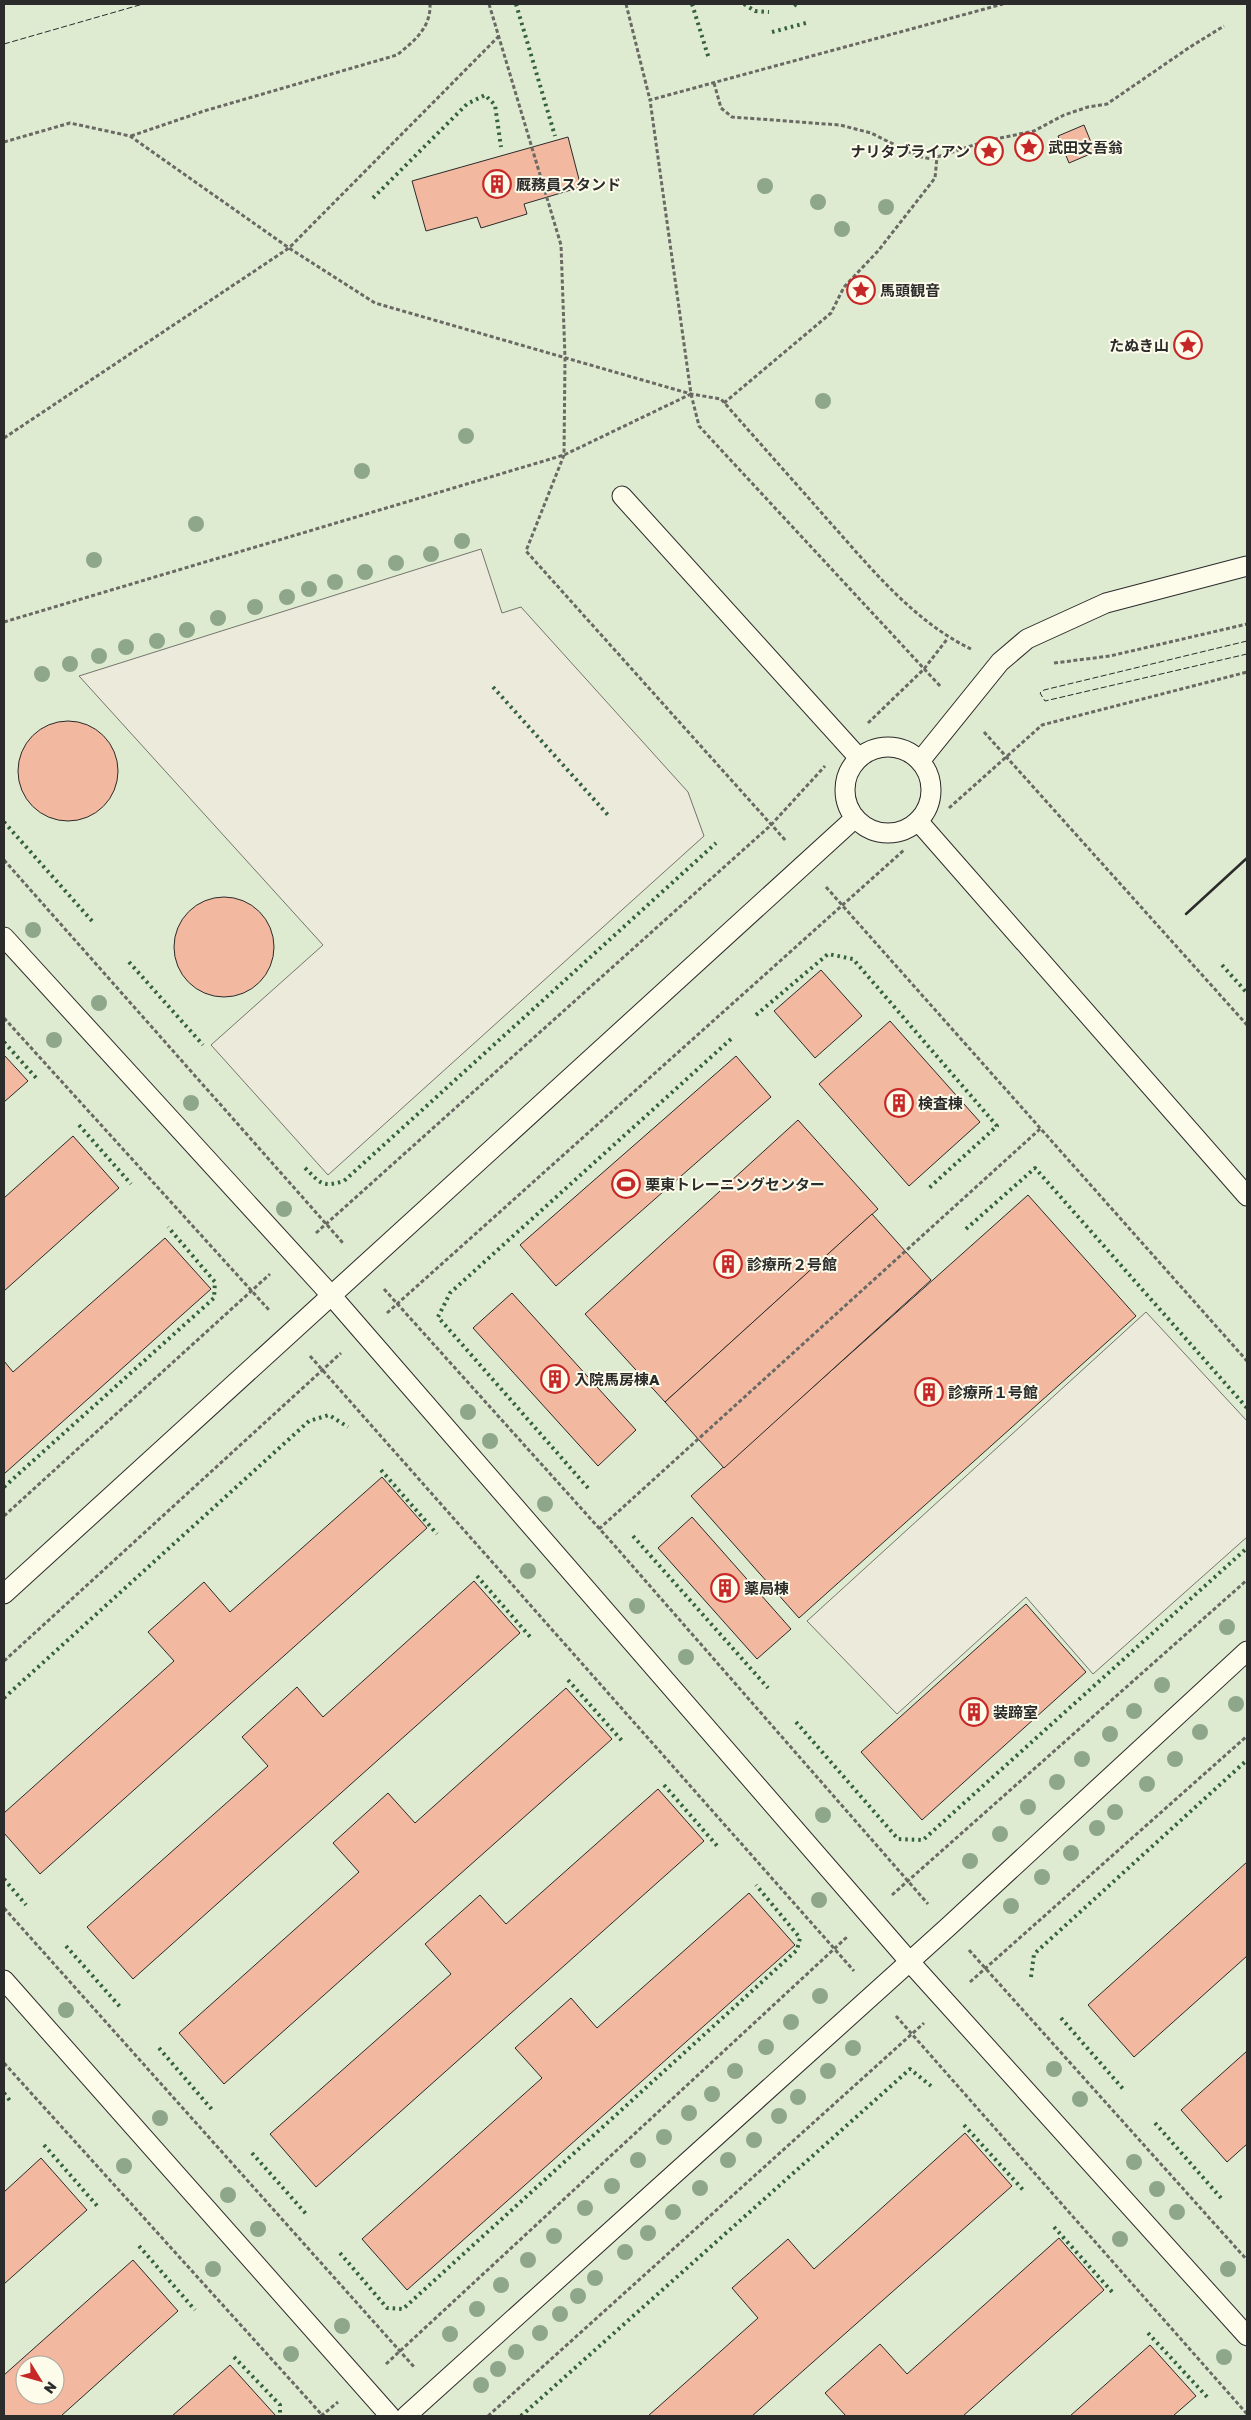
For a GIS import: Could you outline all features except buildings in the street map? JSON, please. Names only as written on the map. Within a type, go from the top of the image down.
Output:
[{"type":"lane","points":[[622,496],[859,758]]},
{"type":"lane","points":[[920,761],[1000,662],[1027,638],[1106,603],[1247,566]]},
{"type":"lane","points":[[883,747],[909,752],[920,761],[929,778],[931,798],[922,826],[892,833],[878,832],[865,827],[855,818],[848,806],[845,794],[846,781],[851,769],[859,758],[870,751],[883,747]]},
{"type":"lane","points":[[4,1594],[330,1294],[855,818]]},
{"type":"lane","points":[[922,826],[1247,1196]]},
{"type":"lane","points":[[4,937],[330,1294],[908,1961],[1247,2336]]},
{"type":"lane","points":[[406,2416],[948,1926],[1247,1651]]},
{"type":"lane","points":[[4,1980],[390,2416]]},
{"type":"path","points":[[130,136],[204,111],[397,54],[420,36],[431,15],[430,4]]},
{"type":"path","points":[[489,4],[561,245],[565,358],[564,455],[526,551],[1247,1361]]},
{"type":"path","points":[[626,4],[650,100],[690,394]]},
{"type":"path","points":[[650,100],[1003,4]]},
{"type":"path","points":[[714,83],[721,108],[732,117],[840,125],[871,133],[918,156],[930,159],[986,141],[1034,131],[1064,115],[1088,107],[1107,104],[1224,26]]},
{"type":"path","points":[[4,438],[289,248],[499,36]]},
{"type":"path","points":[[4,142],[70,123],[130,136],[289,248],[375,304],[690,394],[721,399],[870,568],[922,618],[948,638],[1000,662],[1038,665],[1110,656],[1247,624]]},
{"type":"path","points":[[724,403],[831,313],[844,287],[878,252],[935,178],[937,157]]},
{"type":"path","points":[[4,622],[564,455],[690,394]]},
{"type":"path","points":[[4,1516],[251,1291],[771,825],[846,744],[924,669],[948,638]]},
{"type":"path","points":[[4,1661],[322,1369],[398,1304],[843,906],[922,826],[1042,725],[1247,672]]},
{"type":"path","points":[[4,860],[599,1529],[985,1968],[1247,2260]]},
{"type":"path","points":[[4,1018],[290,1332],[874,1993],[913,2033],[1247,2414]]},
{"type":"path","points":[[599,1529],[1040,1129]]},
{"type":"path","points":[[4,2063],[322,2416],[401,2351],[869,1916],[1247,1580]]},
{"type":"path","points":[[488,2416],[985,1968],[1247,1736]]},
{"type":"path","points":[[4,1908],[401,2351],[434,2391]]},
{"type":"green space","name":"栗東トレーニングセンター","points":[[4,4],[1247,4],[1247,2416],[4,2416]]},
{"type":"shaded area","points":[[481,549],[502,613],[521,607],[688,792],[704,836],[328,1175],[211,1045],[323,945],[79,676]]},
{"type":"shaded area","points":[[1146,1312],[1247,1421],[1247,1537],[1093,1674],[1026,1597],[897,1714],[807,1621]]},
{"type":"hedge","points":[[516,4],[555,136]]},
{"type":"hedge","points":[[692,4],[709,59]]},
{"type":"hedge","points":[[744,4],[755,11],[769,12]]},
{"type":"hedge","points":[[772,32],[806,23]]},
{"type":"hedge","points":[[373,198],[467,104],[485,95],[495,105],[501,147]]},
{"type":"hedge","points":[[493,687],[608,815]]},
{"type":"hedge","points":[[4,822],[92,921]]},
{"type":"hedge","points":[[305,1168],[322,1183],[330,1184],[344,1181],[716,843]]},
{"type":"hedge","points":[[756,1015],[828,954],[853,959],[997,1126],[929,1188]]},
{"type":"hedge","points":[[129,962],[203,1045]]},
{"type":"hedge","points":[[1222,965],[1247,993]]},
{"type":"hedge","points":[[588,1488],[438,1317],[450,1293],[731,1039]]},
{"type":"hedge","points":[[4,1042],[38,1080]]},
{"type":"hedge","points":[[79,1125],[131,1184]]},
{"type":"hedge","points":[[966,1229],[1035,1168],[1247,1408]]},
{"type":"hedge","points":[[4,1487],[214,1298],[215,1282],[168,1227]]},
{"type":"hedge","points":[[4,1698],[309,1421],[329,1415],[348,1427]]},
{"type":"hedge","points":[[381,1470],[437,1534]]},
{"type":"hedge","points":[[633,1536],[768,1688]]},
{"type":"hedge","points":[[796,1722],[898,1839],[923,1840],[1247,1548]]},
{"type":"hedge","points":[[477,1576],[532,1639]]},
{"type":"hedge","points":[[568,1680],[624,1743]]},
{"type":"hedge","points":[[1031,1977],[1034,1954],[1247,1760]]},
{"type":"hedge","points":[[664,1785],[719,1848]]},
{"type":"hedge","points":[[4,1879],[26,1905]]},
{"type":"hedge","points":[[340,2253],[387,2308],[403,2309],[797,1950],[800,1938],[756,1885]]},
{"type":"hedge","points":[[66,1946],[122,2009]]},
{"type":"hedge","points":[[1061,2018],[1124,2090]]},
{"type":"hedge","points":[[159,2048],[214,2112]]},
{"type":"hedge","points":[[521,2416],[910,2069],[931,2086]]},
{"type":"hedge","points":[[4,2093],[11,2102]]},
{"type":"hedge","points":[[1155,2123],[1221,2198]]},
{"type":"hedge","points":[[964,2125],[1025,2192]]},
{"type":"hedge","points":[[44,2145],[99,2208]]},
{"type":"hedge","points":[[252,2153],[307,2215]]},
{"type":"hedge","points":[[1054,2227],[1114,2294]]},
{"type":"hedge","points":[[139,2246],[195,2310]]},
{"type":"hedge","points":[[1148,2333],[1209,2399]]},
{"type":"hedge","points":[[234,2357],[280,2405],[280,2416]]},
{"type":"fence","points":[[4,44],[143,4]]},
{"type":"fence","points":[[1247,641],[1044,690],[1040,693],[1045,701],[1247,654]]},
{"type":"wall","points":[[1186,914],[1247,858]]},
{"type":"place","name":"武田文吾翁","points":[[1029,147]]},
{"type":"place","name":"ナリタブライアン","points":[[989,151]]},
{"type":"place","name":"厩務員スタンド","points":[[497,184]]},
{"type":"place","name":"馬頭観音","points":[[861,290]]},
{"type":"place","name":"たぬき山","points":[[1188,345]]},
{"type":"place","name":"検査棟","points":[[899,1103]]},
{"type":"place","name":"栗東トレーニングセンター","points":[[626,1184]]},
{"type":"place","name":"診療所２号館","points":[[728,1264]]},
{"type":"place","name":"入院馬房棟A","points":[[555,1379]]},
{"type":"place","name":"診療所１号館","points":[[929,1392]]},
{"type":"place","name":"薬局棟","points":[[725,1588]]},
{"type":"place","name":"装蹄室","points":[[974,1712]]}]
